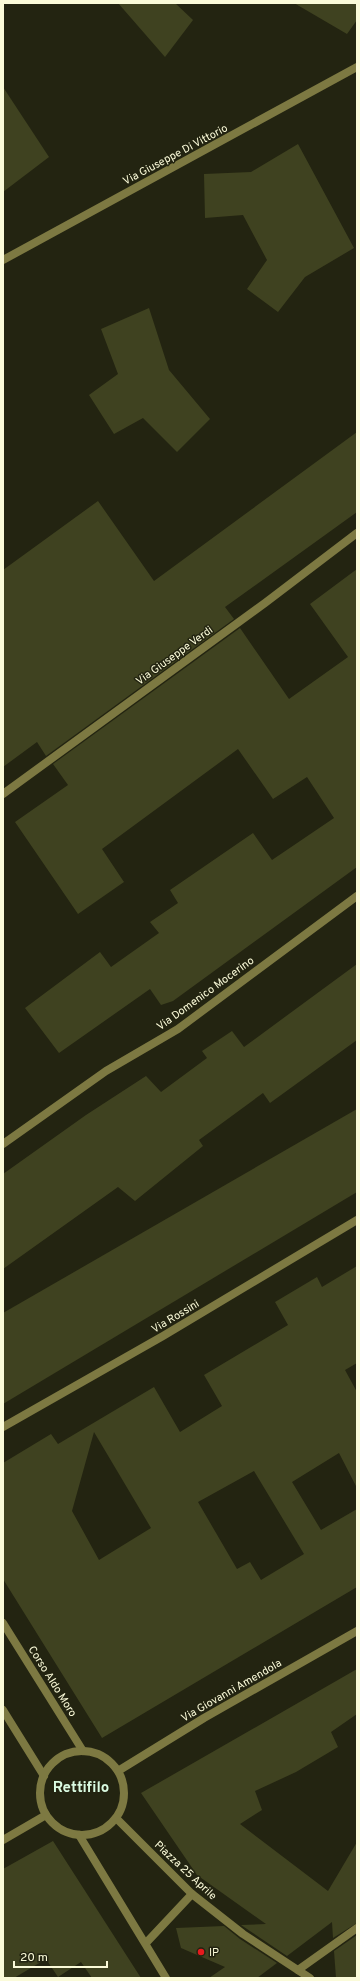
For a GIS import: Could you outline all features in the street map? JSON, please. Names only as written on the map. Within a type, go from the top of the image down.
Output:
[{"type":"street","name":"Via Giuseppe Di Vittorio","points":[[3,260],[357,67]]},
{"type":"street","name":"Via Giuseppe Verdi","points":[[3,794],[265,604],[357,533]]},
{"type":"street","name":"Via Domenico Mocerino","points":[[3,1144],[106,1071],[178,1029],[357,896]]},
{"type":"street","name":"Via Rossini","points":[[3,1427],[163,1336],[357,1220]]},
{"type":"street","name":"Corso Aldo Moro","points":[[3,1623],[83,1751]]},
{"type":"street","name":"Via Giovanni Amendola","points":[[118,1771],[204,1718],[357,1631]]},
{"type":"street","points":[[3,1710],[44,1776]]},
{"type":"street","points":[[75,1751],[89,1751],[103,1756],[114,1765],[118,1771],[122,1777],[125,1791],[123,1806],[116,1818],[106,1828],[93,1834],[79,1835],[67,1832],[55,1824],[46,1814],[41,1802],[40,1789],[44,1776],[51,1764],[62,1756],[75,1751]]},
{"type":"street","points":[[3,1840],[46,1814]]},
{"type":"street","name":"Piazza 25 Aprile","points":[[116,1818],[192,1894],[243,1934],[310,1978]]},
{"type":"street","points":[[79,1835],[166,1978]]},
{"type":"street","points":[[146,1943],[192,1894]]},
{"type":"street","points":[[298,1970],[357,1928]]},
{"type":"building","points":[[118,3],[175,3],[193,20],[165,57]]},
{"type":"building","points":[[294,3],[357,3],[357,20],[347,34]]},
{"type":"building","points":[[3,87],[49,157],[3,192]]},
{"type":"building","points":[[298,144],[354,248],[305,277],[278,312],[247,289],[267,260],[243,215],[205,218],[204,174],[251,172]]},
{"type":"building","points":[[149,308],[169,370],[210,419],[177,452],[143,418],[114,434],[89,395],[118,374],[101,329]]},
{"type":"building","points":[[357,432],[357,512],[225,607],[234,619],[46,756],[37,742],[3,767],[3,570],[98,501],[154,581]]},
{"type":"building","points":[[357,569],[357,867],[173,1001],[161,1005],[150,989],[59,1053],[25,1008],[100,952],[111,967],[159,933],[150,922],[178,903],[170,890],[253,833],[272,860],[334,818],[307,777],[273,799],[238,749],[102,849],[124,882],[78,914],[15,822],[68,785],[53,764],[240,628],[289,699],[348,657],[310,604]]},
{"type":"building","points":[[357,964],[357,1040],[270,1103],[263,1093],[199,1140],[203,1146],[135,1201],[118,1187],[3,1269],[3,1174],[86,1115],[146,1076],[161,1092],[207,1058],[202,1051],[232,1031],[244,1047]]},
{"type":"building","points":[[357,1109],[357,1192],[3,1404],[3,1313]]},
{"type":"building","points":[[357,1266],[357,1363],[345,1370],[357,1392],[357,1488],[339,1453],[292,1482],[321,1530],[357,1509],[357,1587],[102,1738],[3,1579],[3,1463],[51,1434],[58,1444],[154,1387],[180,1432],[222,1406],[204,1375],[288,1325],[275,1302],[317,1277],[322,1287]],"holes":[[[94,1432],[151,1528],[99,1560],[72,1511]],[[254,1471],[304,1554],[261,1580],[250,1562],[237,1569],[198,1502]]]},
{"type":"building","points":[[357,1669],[357,1714],[331,1732],[338,1747],[296,1772],[255,1791],[262,1810],[240,1824],[328,1891],[357,1842],[357,1923],[333,1938],[332,1922],[287,1956],[241,1925],[266,1924],[197,1875],[141,1793]]},
{"type":"building","points":[[53,1841],[141,1978],[92,1978],[81,1962],[58,1977],[46,1959],[14,1978],[3,1978],[3,1869]]},
{"type":"building","points":[[224,1926],[240,1939],[277,1963],[257,1978],[209,1978],[225,1967],[181,1948],[176,1928]]},
{"type":"building","points":[[357,1935],[357,1978],[336,1978],[334,1951]]},
{"type":"place","name":"IP","points":[[201,1952]]},
{"type":"district","name":"Rettifilo","points":[[81,1787]]}]
